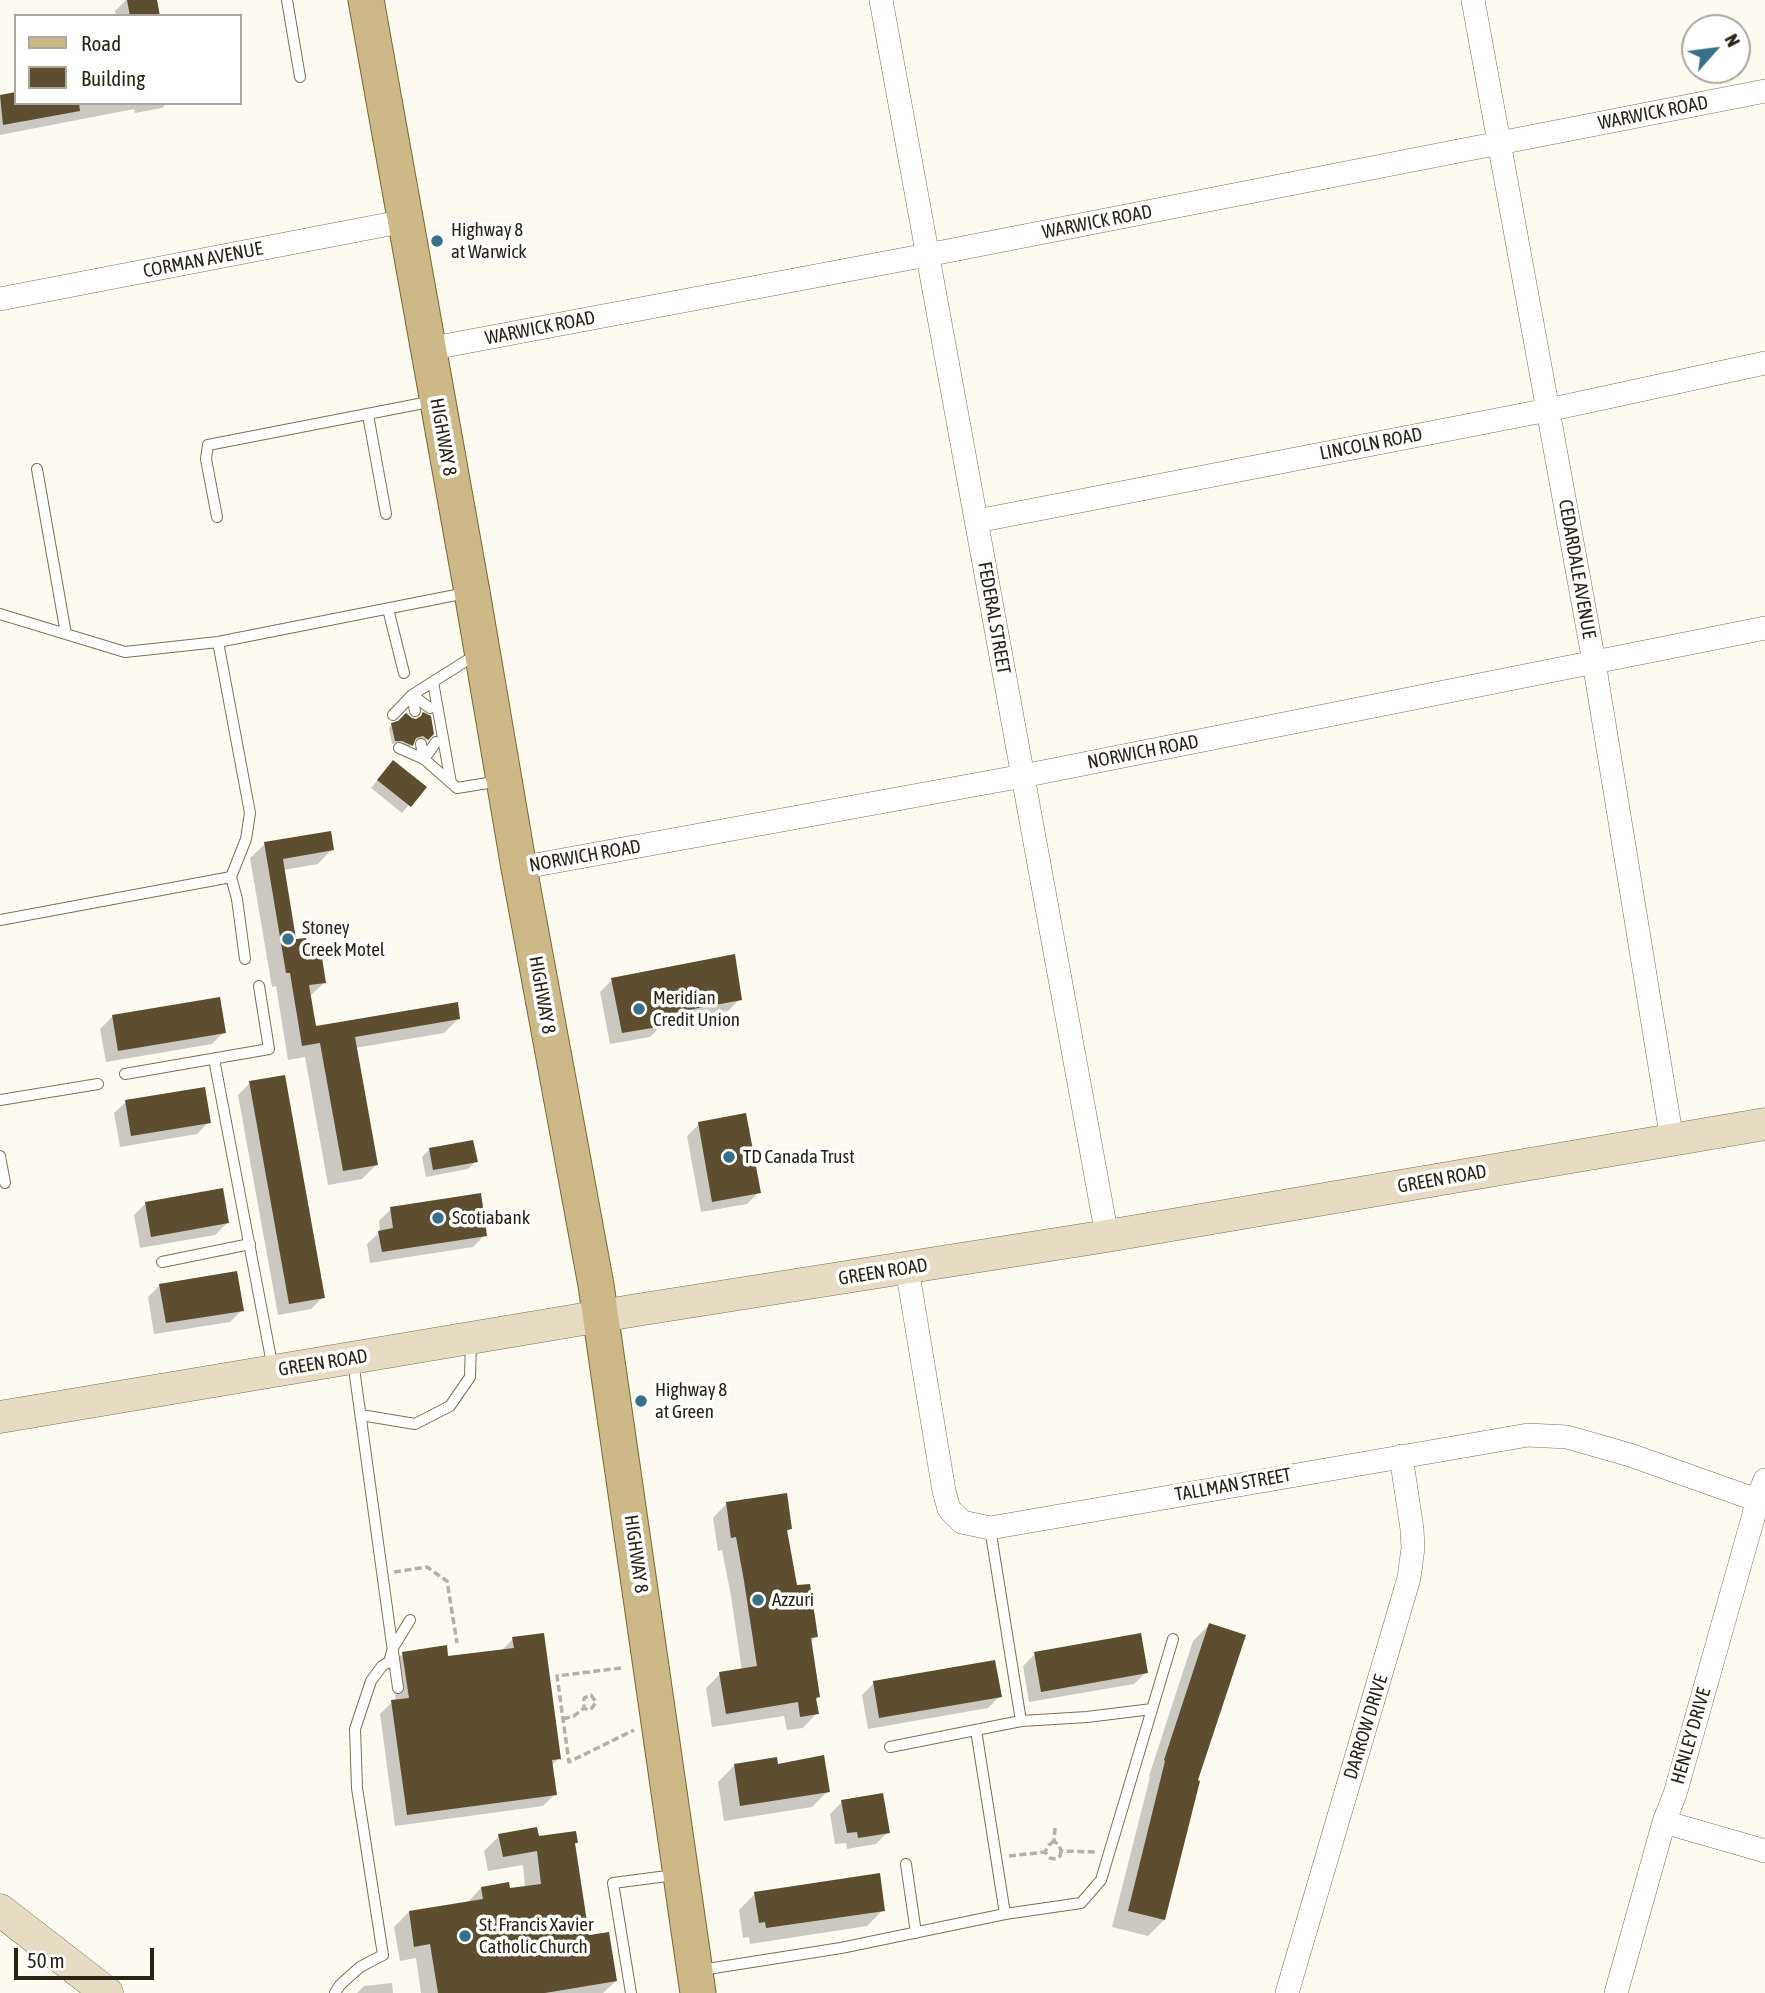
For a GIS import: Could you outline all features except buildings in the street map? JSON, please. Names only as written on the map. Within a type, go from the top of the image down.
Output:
[{"type":"main road","name":"HIGHWAY 8","points":[[366,0],[519,868],[602,1316],[696,1982]]},
{"type":"street","name":"FEDERAL STREET","points":[[881,0],[1107,1236]]},
{"type":"street","name":"CEDARDALE AVENUE","points":[[1474,0],[1594,662],[1672,1140]]},
{"type":"street","name":"WARWICK ROAD","points":[[428,349],[927,255],[1765,91]]},
{"type":"street","name":"CORMAN AVENUE","points":[[0,299],[405,221]]},
{"type":"street","name":"LINCOLN ROAD","points":[[977,521],[1548,410],[1765,363]]},
{"type":"street","name":"NORWICH ROAD","points":[[519,868],[1023,776],[1765,628]]},
{"type":"street","name":"GREEN ROAD","points":[[0,1417],[602,1316],[1107,1236],[1765,1124]]},
{"type":"street","name":"TALLMAN STREET","points":[[907,1268],[942,1478],[949,1509],[962,1522],[990,1528],[1528,1435],[1567,1437],[1761,1490]]},
{"type":"street","name":"DARROW DRIVE","points":[[1287,1993],[1409,1578],[1413,1548],[1412,1529],[1401,1456]]},
{"type":"street","name":"HENLEY DRIVE","points":[[1616,1993],[1761,1490]]},
{"type":"street","points":[[1664,1822],[1765,1851]]},
{"type":"street","points":[[0,1910],[107,1993]]},
{"type":"lane","points":[[287,0],[300,77]]},
{"type":"lane","points":[[217,517],[206,459],[208,445],[437,401]]},
{"type":"lane","points":[[368,415],[386,514]]},
{"type":"lane","points":[[37,469],[66,634]]},
{"type":"lane","points":[[0,614],[125,652],[218,642],[472,592]]},
{"type":"lane","points":[[388,609],[404,673]]},
{"type":"lane","points":[[218,642],[250,813],[246,839],[231,877],[237,899],[245,959]]},
{"type":"lane","points":[[393,715],[412,695],[482,650]]},
{"type":"lane","points":[[433,682],[452,783]]},
{"type":"lane","points":[[412,695],[419,710],[412,695]]},
{"type":"lane","points":[[424,759],[425,744]]},
{"type":"lane","points":[[399,748],[424,759],[457,788],[504,781]]},
{"type":"lane","points":[[0,920],[231,877]]},
{"type":"lane","points":[[125,1074],[269,1049],[259,986]]},
{"type":"lane","points":[[214,1059],[274,1371]]},
{"type":"lane","points":[[0,1100],[98,1084]]},
{"type":"lane","points":[[0,1156],[5,1183]]},
{"type":"lane","points":[[162,1262],[250,1244]]},
{"type":"lane","points":[[361,1415],[415,1424],[450,1406],[470,1377],[471,1338]]},
{"type":"lane","points":[[353,1358],[398,1688]]},
{"type":"lane","points":[[990,1528],[1021,1721]]},
{"type":"lane","points":[[335,1993],[360,1967],[383,1955],[357,1788],[355,1729],[371,1681],[382,1666],[389,1662],[393,1648],[410,1620]]},
{"type":"lane","points":[[696,1982],[1005,1914],[1082,1903],[1101,1880],[1173,1639]]},
{"type":"lane","points":[[890,1747],[1021,1721],[1152,1709]]},
{"type":"lane","points":[[976,1731],[1005,1914]]},
{"type":"lane","points":[[906,1864],[916,1933]]},
{"type":"lane","points":[[631,1993],[613,1883],[681,1874]]},
{"type":"path","points":[[383,1574],[428,1567],[447,1581],[457,1643]]},
{"type":"path","points":[[621,1668],[557,1676],[569,1762],[636,1729],[659,1723]]},
{"type":"path","points":[[591,1695],[595,1698],[595,1706],[588,1710],[584,1708],[584,1698],[591,1695]]},
{"type":"path","points":[[563,1719],[574,1716],[584,1708]]},
{"type":"path","points":[[1054,1841],[1055,1828]]},
{"type":"path","points":[[1045,1852],[1054,1841]]},
{"type":"path","points":[[1045,1852],[1050,1858],[1056,1859],[1060,1856],[1059,1845],[1054,1841]]},
{"type":"path","points":[[1061,1851],[1110,1852]]},
{"type":"path","points":[[996,1857],[1045,1852]]},
{"type":"place","name":"Highway 8 at Warwick","points":[[437,241]]},
{"type":"place","name":"Stoney Creek Motel","points":[[288,939]]},
{"type":"place","name":"Meridian Credit Union","points":[[639,1009]]},
{"type":"place","name":"TD Canada Trust","points":[[729,1157]]},
{"type":"place","name":"Scotiabank","points":[[438,1218]]},
{"type":"place","name":"Highway 8 at Green","points":[[641,1401]]},
{"type":"place","name":"Azzuri","points":[[758,1600]]},
{"type":"place","name":"St. Francis Xavier Catholic Church","points":[[465,1936]]}]
